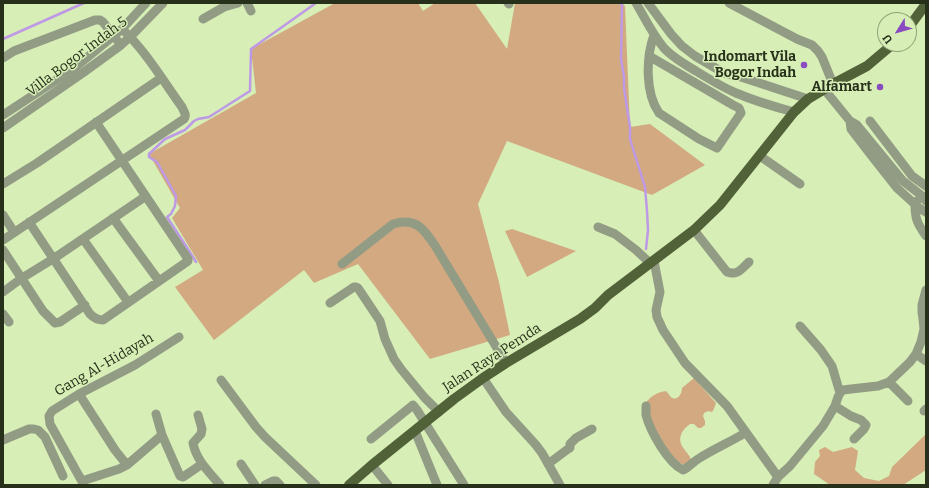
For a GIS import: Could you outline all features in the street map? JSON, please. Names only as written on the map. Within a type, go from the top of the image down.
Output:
[{"type":"main road","points":[[917,17],[926,4]]},
{"type":"main road","name":"Jalan Raya Pemda","points":[[349,485],[482,378],[580,319],[694,230],[720,206],[794,112],[808,99],[867,66],[884,52]]},
{"type":"street","name":"Villa Bogor Indah 5","points":[[3,115],[73,69],[122,29],[146,3]]},
{"type":"street","name":"Villa Bogor Indah 5","points":[[3,128],[121,45],[163,3]]},
{"type":"street","points":[[203,19],[226,5],[238,3]]},
{"type":"street","points":[[636,3],[654,35],[663,47],[677,59],[736,93],[768,105],[794,112]]},
{"type":"street","points":[[648,3],[670,34],[695,56],[724,73],[764,84],[808,99]]},
{"type":"street","points":[[729,3],[797,39],[812,45],[822,57],[833,84]]},
{"type":"street","points":[[3,58],[14,51],[95,20],[100,20],[121,45]]},
{"type":"street","points":[[3,240],[186,117],[182,107],[150,62],[122,29]]},
{"type":"street","points":[[649,56],[739,108],[741,113],[717,148],[699,139],[658,113],[654,107],[650,93],[648,71],[649,56],[651,44],[654,35]]},
{"type":"street","points":[[733,105],[741,77]]},
{"type":"street","points":[[3,184],[161,78]]},
{"type":"street","points":[[768,105],[774,88]]},
{"type":"street","points":[[824,89],[850,121],[857,125],[903,181],[925,193]]},
{"type":"street","points":[[850,121],[851,129],[897,188],[926,212]]},
{"type":"street","points":[[870,121],[925,193]]},
{"type":"street","points":[[29,222],[95,319],[99,320],[103,320],[188,261],[96,122]]},
{"type":"street","points":[[760,156],[800,184]]},
{"type":"street","points":[[925,193],[915,204],[916,220],[926,236]]},
{"type":"street","points":[[3,292],[146,196]]},
{"type":"street","points":[[3,215],[14,232]]},
{"type":"street","points":[[113,218],[159,281]]},
{"type":"street","points":[[342,264],[393,224],[399,222],[411,222],[418,225],[424,230],[434,244],[506,363]]},
{"type":"street","points":[[598,227],[615,234],[652,262],[657,274],[660,292],[656,310],[663,330],[685,363],[727,406],[775,481],[806,448],[823,426],[835,406],[838,396],[843,390],[878,386],[889,382],[910,362],[916,354],[924,329],[925,320],[922,312],[922,305],[926,290]]},
{"type":"street","points":[[694,230],[727,272],[736,274],[750,262]]},
{"type":"street","points":[[83,239],[128,302]]},
{"type":"street","points":[[3,250],[44,311],[55,323],[60,322],[85,305]]},
{"type":"street","points":[[330,303],[354,287],[358,288],[380,321],[394,359],[424,397],[439,412]]},
{"type":"street","points":[[800,326],[821,350],[832,366],[840,393]]},
{"type":"street","name":"Gang Al-Hidayah","points":[[83,483],[50,424],[49,416],[52,411],[79,394],[135,365],[179,337]]},
{"type":"street","points":[[916,354],[926,361]]},
{"type":"street","points":[[482,378],[506,412],[542,453],[560,485]]},
{"type":"street","points":[[221,380],[256,427],[316,485]]},
{"type":"street","points":[[889,382],[908,401]]},
{"type":"street","points":[[79,394],[115,450],[127,465]]},
{"type":"street","points":[[371,439],[412,406],[414,406],[464,485]]},
{"type":"street","points":[[646,406],[646,415],[657,441],[665,452],[683,470],[697,459],[745,433]]},
{"type":"street","points":[[835,406],[851,416],[861,420],[866,425],[864,430],[854,439]]},
{"type":"street","points":[[156,414],[162,435],[181,477],[202,464]]},
{"type":"street","points":[[198,415],[202,429],[201,434],[193,442],[194,448],[202,464],[220,485]]},
{"type":"street","points":[[3,440],[29,429],[34,428],[38,430],[45,437],[63,476]]},
{"type":"street","points":[[548,464],[568,450],[570,448],[570,444],[576,438],[592,429]]},
{"type":"street","points":[[415,431],[437,485]]},
{"type":"street","points":[[83,483],[127,465],[162,435]]},
{"type":"street","points":[[241,464],[255,485]]},
{"type":"street","points":[[372,465],[388,485]]},
{"type":"street","points":[[265,485],[276,481],[280,485]]},
{"type":"shaded area","points":[[335,3],[418,3],[423,11],[435,3],[475,3],[507,49],[515,3],[621,3],[625,6],[630,127],[650,124],[705,165],[652,195],[507,141],[478,204],[499,282],[510,335],[430,359],[358,264],[314,283],[304,270],[214,340],[175,287],[203,270],[172,218],[180,208],[149,154],[256,93],[251,49]]},
{"type":"shaded area","points":[[512,229],[576,251],[527,277],[505,231]]},
{"type":"shaded area","points":[[694,378],[716,403],[713,411],[704,413],[703,416],[705,425],[698,428],[694,424],[690,424],[685,428],[680,436],[682,446],[691,459],[688,467],[670,458],[647,416],[647,401],[656,394],[666,391],[675,399],[680,395],[682,388]]},
{"type":"shaded area","points":[[926,434],[926,470],[903,485],[830,485],[814,474],[815,462],[820,456],[819,450],[825,447],[833,452],[852,447],[858,451],[855,470],[864,478],[879,481],[889,476],[892,467]]},
{"type":"waterway","points":[[3,39],[84,3]]},
{"type":"waterway","points":[[196,262],[167,217],[171,214],[175,206],[176,196],[157,162],[149,157],[149,154],[165,139],[185,130],[194,121],[209,117],[250,91],[251,49],[316,3]]},
{"type":"waterway","points":[[619,3],[622,4],[621,59],[630,127],[630,139],[645,187],[648,230],[646,249]]},
{"type":"place","name":"Indomart Vila Bogor Indah","points":[[804,65]]},
{"type":"place","name":"Alfamart","points":[[880,87]]}]
